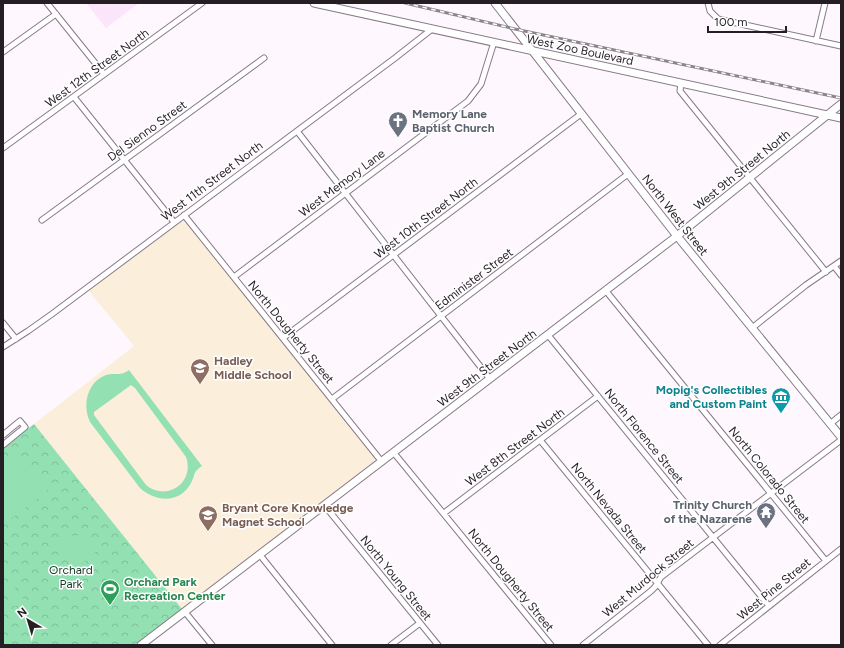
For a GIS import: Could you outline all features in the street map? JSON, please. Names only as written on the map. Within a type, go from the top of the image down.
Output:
[{"type":"main road","name":"West Zoo Boulevard","points":[[314,3],[841,118]]},
{"type":"main road","name":"North West Street","points":[[495,3],[677,236],[841,439]]},
{"type":"main road","name":"West 9th Street North","points":[[141,645],[606,291],[841,104]]},
{"type":"street","points":[[47,3],[104,74]]},
{"type":"street","name":"West 12th Street North","points":[[3,148],[202,3]]},
{"type":"street","points":[[708,3],[710,11],[718,19],[841,46]]},
{"type":"street","points":[[816,41],[825,3]]},
{"type":"street","points":[[3,52],[56,14]]},
{"type":"street","name":"West 11th Street North","points":[[3,346],[16,339],[298,131],[432,29]]},
{"type":"street","name":"West Memory Lane","points":[[234,277],[468,101],[481,84],[494,42]]},
{"type":"street","name":"Del Sienno Street","points":[[42,220],[264,58]]},
{"type":"street","points":[[681,83],[680,91],[826,272]]},
{"type":"street","points":[[74,97],[174,222]]},
{"type":"street","name":"West 10th Street North","points":[[283,338],[581,114]]},
{"type":"street","points":[[298,131],[490,379]]},
{"type":"street","name":"Edminister Street","points":[[332,399],[628,174]]},
{"type":"street","name":"North Dougherty Street","points":[[184,215],[382,462]]},
{"type":"street","points":[[752,328],[806,285],[841,261]]},
{"type":"street","points":[[834,266],[841,275]]},
{"type":"street","name":"North Colorado Street","points":[[606,291],[826,561]]},
{"type":"street","points":[[3,323],[16,339]]},
{"type":"street","name":"North Florence Street","points":[[548,335],[769,606]]},
{"type":"street","name":"West 8th Street North","points":[[444,513],[598,396]]},
{"type":"street","points":[[830,424],[841,415]]},
{"type":"street","points":[[3,435],[20,421],[25,427],[3,445]]},
{"type":"street","name":"West Murdock Street","points":[[582,645],[651,591],[661,577],[841,439]]},
{"type":"street","name":"North Nevada Street","points":[[540,440],[708,645]]},
{"type":"street","name":"North Dougherty Street","points":[[394,453],[551,645]]},
{"type":"street","name":"North Young Street","points":[[325,506],[438,645]]},
{"type":"street","name":"West Pine Street","points":[[720,645],[841,549]]},
{"type":"street","points":[[260,555],[332,645]]},
{"type":"street","points":[[185,612],[212,645]]},
{"type":"street","points":[[391,645],[420,623]]},
{"type":"shaded area","points":[[86,3],[139,3],[106,28]]},
{"type":"shaded area","name":"Hadley Middle School","points":[[181,222],[187,224],[374,458],[374,462],[182,609],[34,424],[134,346],[88,290]]},
{"type":"green space","points":[[129,370],[202,466],[195,472],[191,483],[186,490],[174,498],[167,499],[153,496],[140,488],[90,422],[86,408],[90,388],[100,378],[106,375],[126,372]],"holes":[[[131,385],[135,388],[186,457],[188,466],[183,482],[170,490],[154,490],[146,485],[94,415],[94,412]]]},
{"type":"green space","name":"Orchard Park","points":[[34,424],[182,609],[135,645],[3,645],[3,447]]},
{"type":"green space","points":[[20,454],[48,490],[3,525],[3,468]]},
{"type":"green space","points":[[76,535],[89,539],[98,549],[76,568],[73,567],[62,553],[57,543],[65,537]]},
{"type":"green space","points":[[11,582],[24,600],[15,607],[3,592],[3,588]]},
{"type":"railway","points":[[405,3],[515,29],[841,98]]},
{"type":"place","name":"Memory Lane Baptist Church","points":[[398,138]]},
{"type":"place","name":"Hadley Middle School","points":[[200,385]]},
{"type":"place","name":"Mopig's Collectibles and Custom Paint","points":[[781,414]]},
{"type":"place","name":"Trinity Church of the Nazarene","points":[[766,529]]},
{"type":"place","name":"Bryant Core Knowledge Magnet School","points":[[208,532]]},
{"type":"place","name":"Orchard Park Recreation Center","points":[[110,606]]}]
